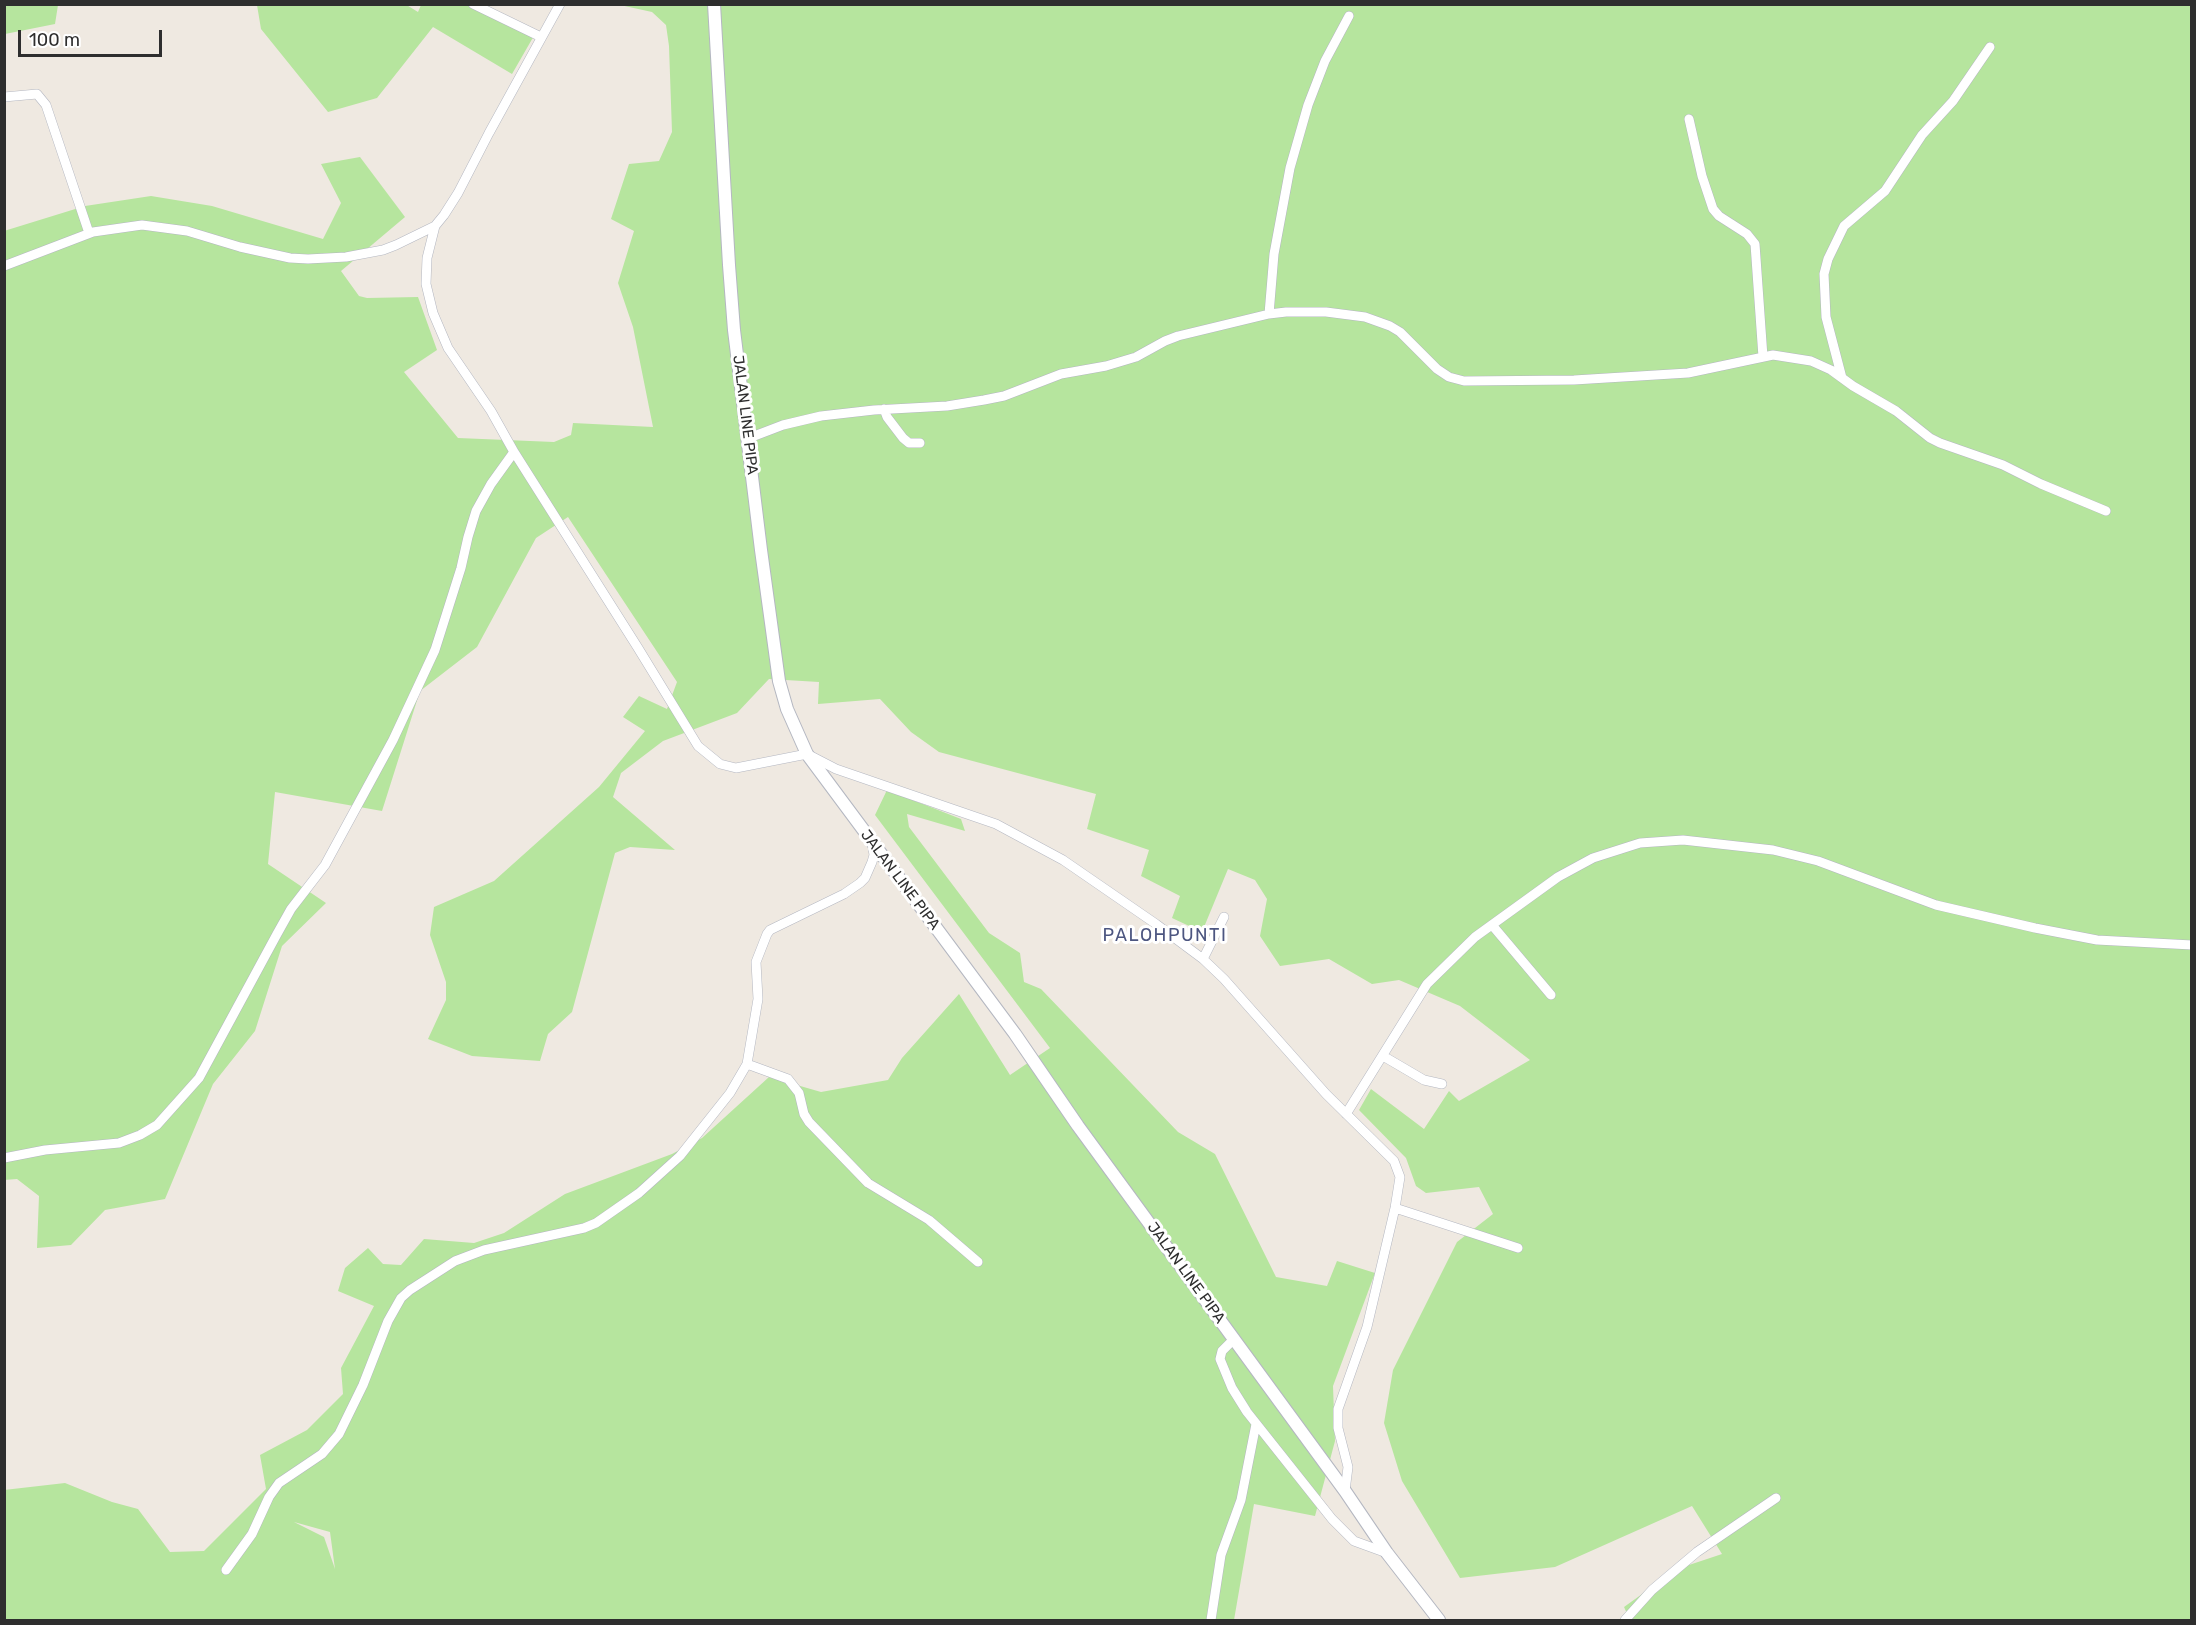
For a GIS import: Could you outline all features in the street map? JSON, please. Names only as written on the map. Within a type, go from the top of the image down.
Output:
[{"type":"main road","name":"JALAN LINE PIPA","points":[[714,4],[734,330],[779,681],[787,709],[807,754],[1015,1034],[1078,1126],[1345,1491],[1387,1553],[1439,1620]]},
{"type":"street","points":[[473,4],[541,37]]},
{"type":"street","points":[[560,4],[458,193],[435,226],[426,270],[427,290],[433,313],[448,348],[491,411],[514,452],[698,746],[720,764],[736,768],[807,754],[836,769],[971,814],[1013,831],[1063,860],[1203,959],[1224,979],[1346,1114],[1394,1161],[1399,1171],[1400,1184],[1395,1208],[1367,1327],[1338,1409],[1338,1428],[1348,1467],[1345,1491]]},
{"type":"street","points":[[1269,314],[1274,254],[1290,168],[1308,105],[1325,61],[1349,16]]},
{"type":"street","points":[[1842,378],[1826,317],[1824,274],[1828,259],[1844,226],[1885,191],[1922,135],[1953,101],[1990,47]]},
{"type":"street","points":[[4,97],[37,94],[41,96],[89,233]]},
{"type":"street","points":[[1689,119],[1702,176],[1713,209],[1719,216],[1747,234],[1755,244],[1763,357]]},
{"type":"street","points":[[4,266],[89,233],[125,226],[157,226],[187,231],[269,254],[308,260],[346,257],[383,250],[435,226]]},
{"type":"street","points":[[749,438],[783,425],[821,416],[884,409],[947,406],[1004,396],[1061,374],[1106,366],[1137,357],[1178,336],[1269,314],[1326,312],[1365,317],[1390,326],[1400,332],[1437,369],[1449,377],[1464,381],[1574,380],[1668,374],[1698,371],[1763,357],[1785,356],[1811,361],[1831,370],[1896,411],[1940,444],[2003,465],[2041,484],[2106,511]]},
{"type":"street","points":[[884,409],[892,425],[903,438],[909,443],[920,444]]},
{"type":"street","points":[[4,1158],[45,1150],[119,1143],[140,1135],[157,1125],[199,1078],[291,909],[325,865],[393,740],[435,650],[476,511],[491,483],[514,452]]},
{"type":"street","points":[[1346,1114],[1427,984],[1475,937],[1558,877],[1593,858],[1640,843],[1683,840],[1799,855],[1936,905],[2035,928],[2097,940],[2192,945]]},
{"type":"street","points":[[226,1570],[252,1533],[269,1497],[279,1484],[322,1454],[339,1434],[363,1385],[388,1321],[401,1298],[415,1287],[469,1255],[498,1246],[584,1228],[596,1223],[639,1193],[680,1156],[730,1093],[747,1064],[758,999],[756,962],[767,934],[770,930],[844,894],[860,883],[865,878],[872,862],[872,842]]},
{"type":"street","points":[[1203,959],[1224,917]]},
{"type":"street","points":[[1492,925],[1551,995]]},
{"type":"street","points":[[1383,1056],[1424,1080],[1442,1084]]},
{"type":"street","points":[[747,1064],[788,1079],[799,1093],[809,1122],[868,1183],[929,1220],[978,1262]]},
{"type":"street","points":[[1395,1208],[1518,1248]]},
{"type":"street","points":[[1234,1339],[1222,1351],[1222,1365],[1239,1401],[1332,1520],[1354,1540],[1387,1553]]},
{"type":"street","points":[[1211,1620],[1221,1555],[1241,1500],[1256,1424]]},
{"type":"street","points":[[1625,1620],[1652,1590],[1697,1552],[1776,1498]]},
{"type":"green space","points":[[5,4],[58,5],[55,24],[5,34]]},
{"type":"green space","points":[[405,4],[418,12],[421,5],[490,5],[489,7],[535,34],[512,74],[433,27],[377,98],[328,112],[261,29],[257,5]]},
{"type":"green space","points":[[620,5],[2191,5],[2191,1620],[1630,1620],[1624,1607],[1677,1569],[1722,1554],[1692,1506],[1555,1567],[1460,1578],[1402,1481],[1384,1423],[1393,1370],[1457,1242],[1493,1214],[1479,1187],[1426,1193],[1416,1186],[1406,1158],[1359,1110],[1371,1089],[1424,1129],[1449,1091],[1459,1101],[1530,1060],[1460,1006],[1399,980],[1372,984],[1329,959],[1280,966],[1260,936],[1267,899],[1255,880],[1228,869],[1202,932],[1172,918],[1180,896],[1141,876],[1149,850],[1087,829],[1096,794],[939,752],[911,732],[880,699],[818,704],[819,682],[769,679],[737,713],[663,741],[621,773],[613,797],[675,850],[630,847],[615,853],[572,1012],[548,1034],[540,1061],[472,1056],[428,1039],[446,1000],[446,982],[430,935],[434,907],[494,881],[599,787],[645,731],[623,717],[639,696],[667,709],[677,682],[568,517],[536,538],[477,647],[420,691],[382,811],[275,792],[268,864],[326,903],[282,946],[255,1031],[213,1084],[165,1199],[105,1210],[71,1245],[37,1248],[39,1196],[17,1179],[4,1180],[4,231],[85,206],[151,196],[212,206],[323,239],[341,203],[321,164],[360,157],[405,217],[341,271],[359,296],[367,298],[418,297],[437,350],[404,372],[458,438],[554,442],[571,435],[573,423],[653,427],[633,327],[618,283],[634,231],[611,219],[629,164],[659,161],[672,132],[669,46],[666,25],[652,12]]},
{"type":"green space","points":[[887,790],[961,819],[965,831],[907,814],[909,827],[989,933],[1020,953],[1024,982],[1041,989],[1178,1132],[1215,1154],[1276,1277],[1327,1286],[1337,1261],[1375,1273],[1333,1386],[1335,1441],[1315,1516],[1254,1504],[1234,1620],[5,1620],[4,1490],[65,1483],[112,1502],[138,1509],[170,1552],[204,1551],[266,1489],[260,1455],[307,1430],[343,1394],[341,1368],[374,1306],[338,1291],[345,1268],[368,1248],[383,1264],[401,1265],[424,1239],[474,1243],[504,1233],[565,1194],[672,1154],[702,1138],[769,1077],[821,1092],[888,1080],[902,1058],[959,994],[1010,1075],[1050,1048],[875,815]],"holes":[[[294,1522],[330,1532],[335,1569],[324,1537]]]},
{"type":"district","name":"PALOHPUNTI","points":[[1165,936]]}]
